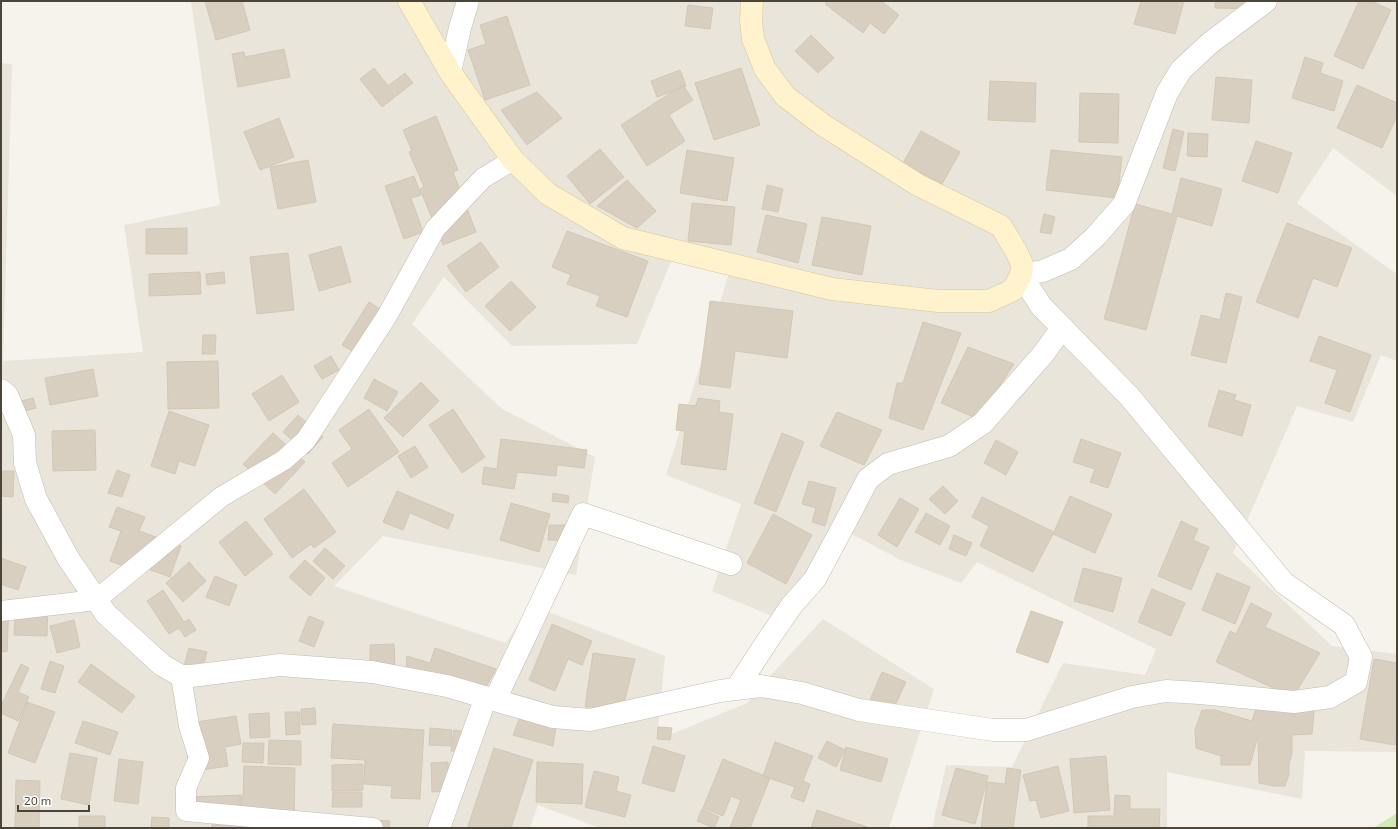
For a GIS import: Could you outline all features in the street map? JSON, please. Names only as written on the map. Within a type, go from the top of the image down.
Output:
[{"type":"main road","points":[[409,1],[450,72],[513,160],[548,194],[623,238],[832,289],[938,301],[989,301],[1013,290],[1021,275],[1022,264],[1001,226],[918,185],[824,125],[785,96],[765,69],[754,39],[751,21],[753,2]]},
{"type":"street","points":[[450,72],[468,1]]},
{"type":"street","points":[[1,390],[6,395],[24,436],[25,464],[36,499],[68,558],[106,614],[162,665],[181,676],[280,665],[372,672],[447,686],[553,717],[590,720],[720,691],[761,686],[802,693],[859,710],[993,730],[1026,730],[1132,697],[1166,691],[1294,702],[1330,697],[1356,682],[1361,657],[1344,625],[1284,583],[1129,396],[1041,306],[1021,275],[1043,271],[1070,259],[1096,236],[1124,204],[1167,93],[1181,70],[1210,43],[1266,1]]},
{"type":"street","points":[[1,611],[96,600],[220,497],[284,460],[306,440],[387,316],[435,229],[483,178],[513,160]]},
{"type":"street","points":[[736,689],[792,606],[815,579],[868,479],[888,464],[949,446],[983,423],[1039,358],[1062,328]]},
{"type":"street","points":[[439,828],[491,698],[583,514],[731,564]]},
{"type":"street","points":[[181,676],[189,726],[199,758],[186,788],[186,811],[240,822],[373,828]]},
{"type":"shaded area","points":[[191,1],[372,1],[373,3],[377,1],[1397,1],[1397,196],[1333,148],[1297,203],[1397,274],[1397,361],[1381,355],[1353,422],[1297,406],[1233,553],[1332,646],[1397,654],[1397,752],[1305,751],[1302,799],[1167,772],[1167,828],[932,828],[946,765],[1012,767],[1063,663],[1145,675],[1156,649],[977,562],[961,583],[901,560],[840,528],[774,617],[712,591],[741,504],[666,475],[730,270],[673,257],[637,344],[512,346],[444,277],[412,324],[502,409],[595,457],[576,575],[383,536],[334,586],[506,643],[530,605],[665,656],[657,740],[747,703],[823,619],[934,689],[889,828],[600,828],[538,805],[530,828],[1,828],[1,63],[12,64],[3,361],[143,352],[124,225],[220,205]]},
{"type":"green space","points":[[1397,813],[1397,828],[1373,828]]},
{"type":"building","points":[[205,1],[242,1],[250,30],[216,40]]},
{"type":"building","points":[[827,1],[881,1],[899,15],[884,34],[870,23],[863,33],[825,4]]},
{"type":"building","points":[[1141,1],[1184,1],[1175,34],[1134,24]]},
{"type":"building","points":[[1215,1],[1256,1],[1256,9],[1215,8]]},
{"type":"building","points":[[1359,1],[1371,1],[1391,10],[1363,69],[1334,56]]},
{"type":"building","points":[[688,5],[713,8],[710,29],[685,26]]},
{"type":"building","points":[[507,16],[530,85],[485,100],[468,50],[486,44],[480,25]]},
{"type":"building","points":[[811,35],[834,58],[818,73],[795,51]]},
{"type":"building","points":[[284,49],[290,77],[238,87],[232,54],[244,52],[245,57]]},
{"type":"building","points":[[1305,57],[1323,63],[1320,73],[1343,81],[1334,111],[1292,98]]},
{"type":"building","points":[[374,68],[388,86],[405,73],[413,83],[382,107],[360,79]]},
{"type":"building","points":[[741,68],[760,125],[714,140],[695,83]]},
{"type":"building","points":[[680,70],[686,86],[657,97],[651,81]]},
{"type":"building","points":[[1216,77],[1252,80],[1249,123],[1212,120]]},
{"type":"building","points":[[990,81],[1036,83],[1035,122],[988,120]]},
{"type":"building","points":[[683,85],[693,100],[669,115],[685,141],[647,166],[621,125]]},
{"type":"building","points":[[1357,85],[1397,103],[1397,116],[1382,148],[1337,128]]},
{"type":"building","points":[[537,92],[562,118],[527,145],[501,110]]},
{"type":"building","points":[[1080,93],[1119,94],[1118,143],[1079,142]]},
{"type":"building","points":[[436,116],[458,170],[453,172],[476,232],[443,245],[420,189],[424,187],[409,152],[412,151],[403,130]]},
{"type":"building","points":[[279,118],[294,157],[260,170],[244,132]]},
{"type":"building","points":[[1173,129],[1184,132],[1175,171],[1163,168]]},
{"type":"building","points":[[921,131],[960,152],[942,184],[903,163]]},
{"type":"building","points":[[1188,133],[1208,134],[1207,157],[1187,156]]},
{"type":"building","points":[[1256,141],[1292,153],[1278,193],[1242,181]]},
{"type":"building","points":[[600,149],[624,177],[590,204],[567,176]]},
{"type":"building","points":[[687,150],[734,158],[727,201],[680,193]]},
{"type":"building","points":[[1051,150],[1122,157],[1117,198],[1046,190]]},
{"type":"building","points":[[308,160],[316,202],[278,209],[270,167]]},
{"type":"building","points":[[414,176],[421,195],[411,198],[423,232],[404,239],[385,186]]},
{"type":"building","points":[[1181,178],[1222,189],[1212,226],[1177,216],[1146,330],[1104,319],[1135,204],[1172,214]]},
{"type":"building","points":[[627,180],[656,211],[637,228],[597,206]]},
{"type":"building","points":[[767,185],[783,189],[778,212],[762,209]]},
{"type":"building","points":[[692,203],[735,207],[731,245],[688,241]]},
{"type":"building","points":[[1044,214],[1055,217],[1051,234],[1040,232]]},
{"type":"building","points":[[766,215],[807,224],[798,263],[757,252]]},
{"type":"building","points":[[822,217],[871,226],[862,275],[812,265]]},
{"type":"building","points":[[1287,223],[1352,248],[1337,287],[1313,278],[1298,318],[1256,302]]},
{"type":"building","points":[[187,228],[187,254],[146,254],[146,229]]},
{"type":"building","points":[[567,231],[648,261],[627,317],[596,306],[600,296],[567,284],[571,275],[552,267]]},
{"type":"building","points":[[481,242],[499,267],[466,292],[447,266]]},
{"type":"building","points":[[341,246],[351,282],[319,291],[309,255]]},
{"type":"building","points":[[288,253],[294,310],[257,314],[250,257]]},
{"type":"building","points":[[200,272],[201,294],[149,296],[149,274]]},
{"type":"building","points":[[224,272],[225,283],[207,285],[206,274]]},
{"type":"building","points":[[511,281],[536,307],[510,331],[485,306]]},
{"type":"building","points":[[1226,293],[1242,297],[1226,363],[1191,355],[1201,315],[1220,320]]},
{"type":"building","points":[[710,301],[793,311],[787,358],[735,351],[730,388],[699,384]]},
{"type":"building","points":[[369,302],[394,318],[379,341],[363,332],[360,337],[370,343],[362,357],[342,345]]},
{"type":"building","points":[[923,322],[961,333],[923,430],[889,418],[897,383],[903,383]]},
{"type":"building","points":[[203,335],[216,335],[215,354],[202,354]]},
{"type":"building","points":[[1319,336],[1371,355],[1350,412],[1325,403],[1337,370],[1310,361]]},
{"type":"building","points":[[968,347],[1014,364],[978,419],[941,403]]},
{"type":"building","points":[[331,356],[339,370],[322,379],[314,366]]},
{"type":"building","points":[[218,361],[219,408],[168,409],[167,362]]},
{"type":"building","points":[[93,369],[98,396],[50,405],[45,378]]},
{"type":"building","points":[[282,375],[299,402],[269,421],[252,394]]},
{"type":"building","points":[[374,379],[398,392],[387,411],[364,398]]},
{"type":"building","points":[[421,382],[439,401],[403,437],[384,418]]},
{"type":"building","points":[[1219,390],[1236,395],[1234,400],[1251,405],[1242,436],[1208,426]]},
{"type":"building","points":[[33,398],[36,408],[21,412],[18,402]]},
{"type":"building","points":[[698,398],[720,401],[719,412],[733,414],[726,470],[681,464],[685,431],[676,430],[679,404],[696,406]]},
{"type":"building","points":[[369,409],[399,452],[348,487],[332,463],[352,449],[339,430]]},
{"type":"building","points":[[453,409],[485,457],[462,473],[429,425]]},
{"type":"building","points":[[169,411],[209,425],[195,466],[179,461],[175,474],[151,466]]},
{"type":"building","points":[[837,412],[882,430],[864,465],[820,446]]},
{"type":"building","points":[[298,415],[323,437],[308,454],[283,432]]},
{"type":"building","points":[[95,430],[96,470],[53,471],[52,431]]},
{"type":"building","points":[[273,433],[305,462],[275,494],[243,464]]},
{"type":"building","points":[[782,433],[804,442],[776,512],[754,503]]},
{"type":"building","points":[[501,439],[587,450],[584,468],[557,465],[556,476],[517,472],[514,489],[482,484],[484,467],[497,469]]},
{"type":"building","points":[[1081,439],[1121,453],[1108,488],[1090,482],[1095,469],[1073,462]]},
{"type":"building","points":[[996,440],[1018,452],[1006,475],[984,463]]},
{"type":"building","points":[[415,446],[428,467],[411,478],[398,456]]},
{"type":"building","points":[[117,470],[130,475],[122,497],[108,493]]},
{"type":"building","points":[[1,471],[14,471],[13,497],[1,496]]},
{"type":"building","points":[[809,481],[836,488],[825,526],[812,522],[816,508],[802,504]]},
{"type":"building","points":[[943,486],[958,501],[945,514],[929,499]]},
{"type":"building","points":[[304,489],[336,532],[314,548],[311,544],[292,558],[264,519]]},
{"type":"building","points":[[397,491],[454,515],[448,529],[410,513],[403,530],[383,522]]},
{"type":"building","points":[[553,493],[569,496],[568,503],[552,501]]},
{"type":"building","points":[[1070,496],[1112,514],[1095,553],[1053,534]]},
{"type":"building","points":[[982,497],[1054,532],[1033,572],[980,546],[989,526],[972,517]]},
{"type":"building","points":[[900,498],[919,509],[897,547],[878,535]]},
{"type":"building","points":[[511,503],[550,514],[539,552],[500,540]]},
{"type":"building","points":[[117,507],[145,517],[139,531],[181,546],[170,577],[137,565],[135,570],[110,561],[121,531],[109,527]]},
{"type":"building","points":[[926,513],[950,526],[940,545],[915,532]]},
{"type":"building","points":[[773,514],[812,535],[786,584],[747,563]]},
{"type":"building","points":[[246,521],[273,554],[245,576],[219,542]]},
{"type":"building","points":[[1181,521],[1198,529],[1193,540],[1209,547],[1191,590],[1158,576]]},
{"type":"building","points":[[549,525],[571,525],[571,540],[548,540]]},
{"type":"building","points":[[954,535],[972,543],[966,556],[949,549]]},
{"type":"building","points":[[325,548],[345,566],[333,579],[313,561]]},
{"type":"building","points":[[1,558],[26,567],[18,590],[1,584]]},
{"type":"building","points":[[305,560],[325,578],[310,596],[289,577]]},
{"type":"building","points":[[189,562],[206,581],[183,602],[166,583]]},
{"type":"building","points":[[1083,568],[1122,578],[1113,612],[1074,601]]},
{"type":"building","points":[[1217,573],[1250,587],[1235,624],[1202,610]]},
{"type":"building","points":[[215,576],[237,585],[229,606],[206,597]]},
{"type":"building","points":[[1152,589],[1185,603],[1171,636],[1138,622]]},
{"type":"building","points":[[163,590],[184,622],[189,619],[196,630],[185,637],[179,628],[169,634],[147,601]]},
{"type":"building","points":[[1,602],[9,603],[7,652],[1,651]]},
{"type":"building","points":[[16,603],[48,604],[47,636],[14,635]]},
{"type":"building","points":[[1251,603],[1272,614],[1265,627],[1320,653],[1293,697],[1216,662],[1230,631],[1236,634]]},
{"type":"building","points":[[1031,611],[1063,622],[1048,663],[1016,652]]},
{"type":"building","points":[[309,616],[324,622],[314,647],[299,641]]},
{"type":"building","points":[[74,620],[80,647],[57,653],[50,626]]},
{"type":"building","points":[[552,624],[592,641],[582,665],[568,659],[555,691],[529,680]]},
{"type":"building","points":[[394,644],[395,667],[370,667],[370,645]]},
{"type":"building","points":[[189,648],[207,652],[202,671],[184,666]]},
{"type":"building","points":[[435,648],[496,669],[483,692],[406,674],[407,656],[430,663]]},
{"type":"building","points":[[593,653],[635,659],[623,707],[585,707]]},
{"type":"building","points":[[1374,659],[1397,663],[1397,733],[1395,745],[1360,739]]},
{"type":"building","points":[[50,661],[64,666],[55,693],[41,689]]},
{"type":"building","points":[[21,664],[29,668],[18,692],[29,697],[18,721],[1,713],[1,706]]},
{"type":"building","points":[[91,664],[135,696],[122,713],[78,682]]},
{"type":"building","points":[[882,672],[906,682],[892,712],[869,702]]},
{"type":"building","points":[[27,702],[55,712],[35,763],[8,753]]},
{"type":"building","points":[[1257,705],[1310,708],[1314,712],[1312,734],[1292,735],[1292,753],[1289,764],[1289,774],[1285,786],[1273,786],[1259,783],[1258,736],[1250,765],[1221,765],[1221,756],[1196,748],[1195,730],[1202,710],[1215,710],[1252,721]]},
{"type":"building","points":[[315,708],[316,724],[302,725],[301,709]]},
{"type":"building","points":[[285,712],[300,712],[300,734],[286,735]]},
{"type":"building","points":[[269,713],[270,737],[250,738],[249,714]]},
{"type":"building","points":[[236,716],[241,744],[225,747],[228,766],[190,772],[183,724]]},
{"type":"building","points":[[520,717],[556,727],[553,746],[513,735]]},
{"type":"building","points":[[83,721],[118,732],[110,755],[75,743]]},
{"type":"building","points":[[333,724],[424,730],[420,799],[391,798],[392,786],[364,784],[365,760],[331,758]]},
{"type":"building","points":[[658,727],[672,728],[670,740],[657,739]]},
{"type":"building","points":[[430,728],[452,730],[451,746],[429,745]]},
{"type":"building","points":[[454,730],[468,732],[465,752],[451,751]]},
{"type":"building","points":[[269,740],[301,741],[301,765],[268,764]]},
{"type":"building","points":[[827,741],[845,750],[836,767],[818,758]]},
{"type":"building","points":[[775,742],[813,756],[803,781],[810,784],[804,802],[791,797],[795,787],[763,776]]},
{"type":"building","points":[[243,743],[264,743],[263,763],[242,762]]},
{"type":"building","points":[[653,746],[685,756],[674,792],[642,783]]},
{"type":"building","points":[[846,747],[888,759],[881,782],[840,770]]},
{"type":"building","points":[[494,748],[533,760],[511,828],[474,828],[468,826]]},
{"type":"building","points":[[70,753],[97,758],[89,805],[61,799]]},
{"type":"building","points":[[1106,756],[1110,810],[1074,813],[1070,759]]},
{"type":"building","points":[[119,759],[143,762],[138,804],[114,801]]},
{"type":"building","points":[[723,759],[770,778],[750,828],[730,828],[741,800],[731,796],[723,816],[703,808]]},
{"type":"building","points":[[448,762],[449,791],[432,792],[431,763]]},
{"type":"building","points":[[537,762],[583,764],[582,804],[536,802]]},
{"type":"building","points":[[363,764],[363,790],[332,791],[332,765]]},
{"type":"building","points":[[244,766],[295,768],[294,822],[239,821],[239,797],[243,797]]},
{"type":"building","points":[[1058,766],[1069,811],[1041,818],[1036,800],[1030,801],[1023,775]]},
{"type":"building","points":[[956,768],[988,776],[975,824],[942,815]]},
{"type":"building","points":[[1007,768],[1021,770],[1013,828],[981,828],[987,782],[1005,784]]},
{"type":"building","points":[[594,771],[619,777],[616,791],[631,795],[625,817],[585,807]]},
{"type":"building","points":[[16,780],[40,781],[39,828],[15,828]]},
{"type":"building","points":[[333,792],[362,792],[362,807],[332,807]]},
{"type":"building","points":[[241,795],[242,828],[212,828],[212,820],[189,797]]},
{"type":"building","points":[[1115,795],[1130,796],[1130,809],[1160,809],[1159,828],[1088,828],[1088,816],[1114,816]]},
{"type":"building","points":[[702,809],[719,817],[714,828],[697,821]]},
{"type":"building","points":[[817,810],[870,828],[811,828]]},
{"type":"building","points":[[79,816],[105,816],[105,828],[79,828]]},
{"type":"building","points":[[152,817],[169,818],[169,828],[151,828]]},
{"type":"building","points":[[376,820],[390,821],[389,828],[375,828]]}]
